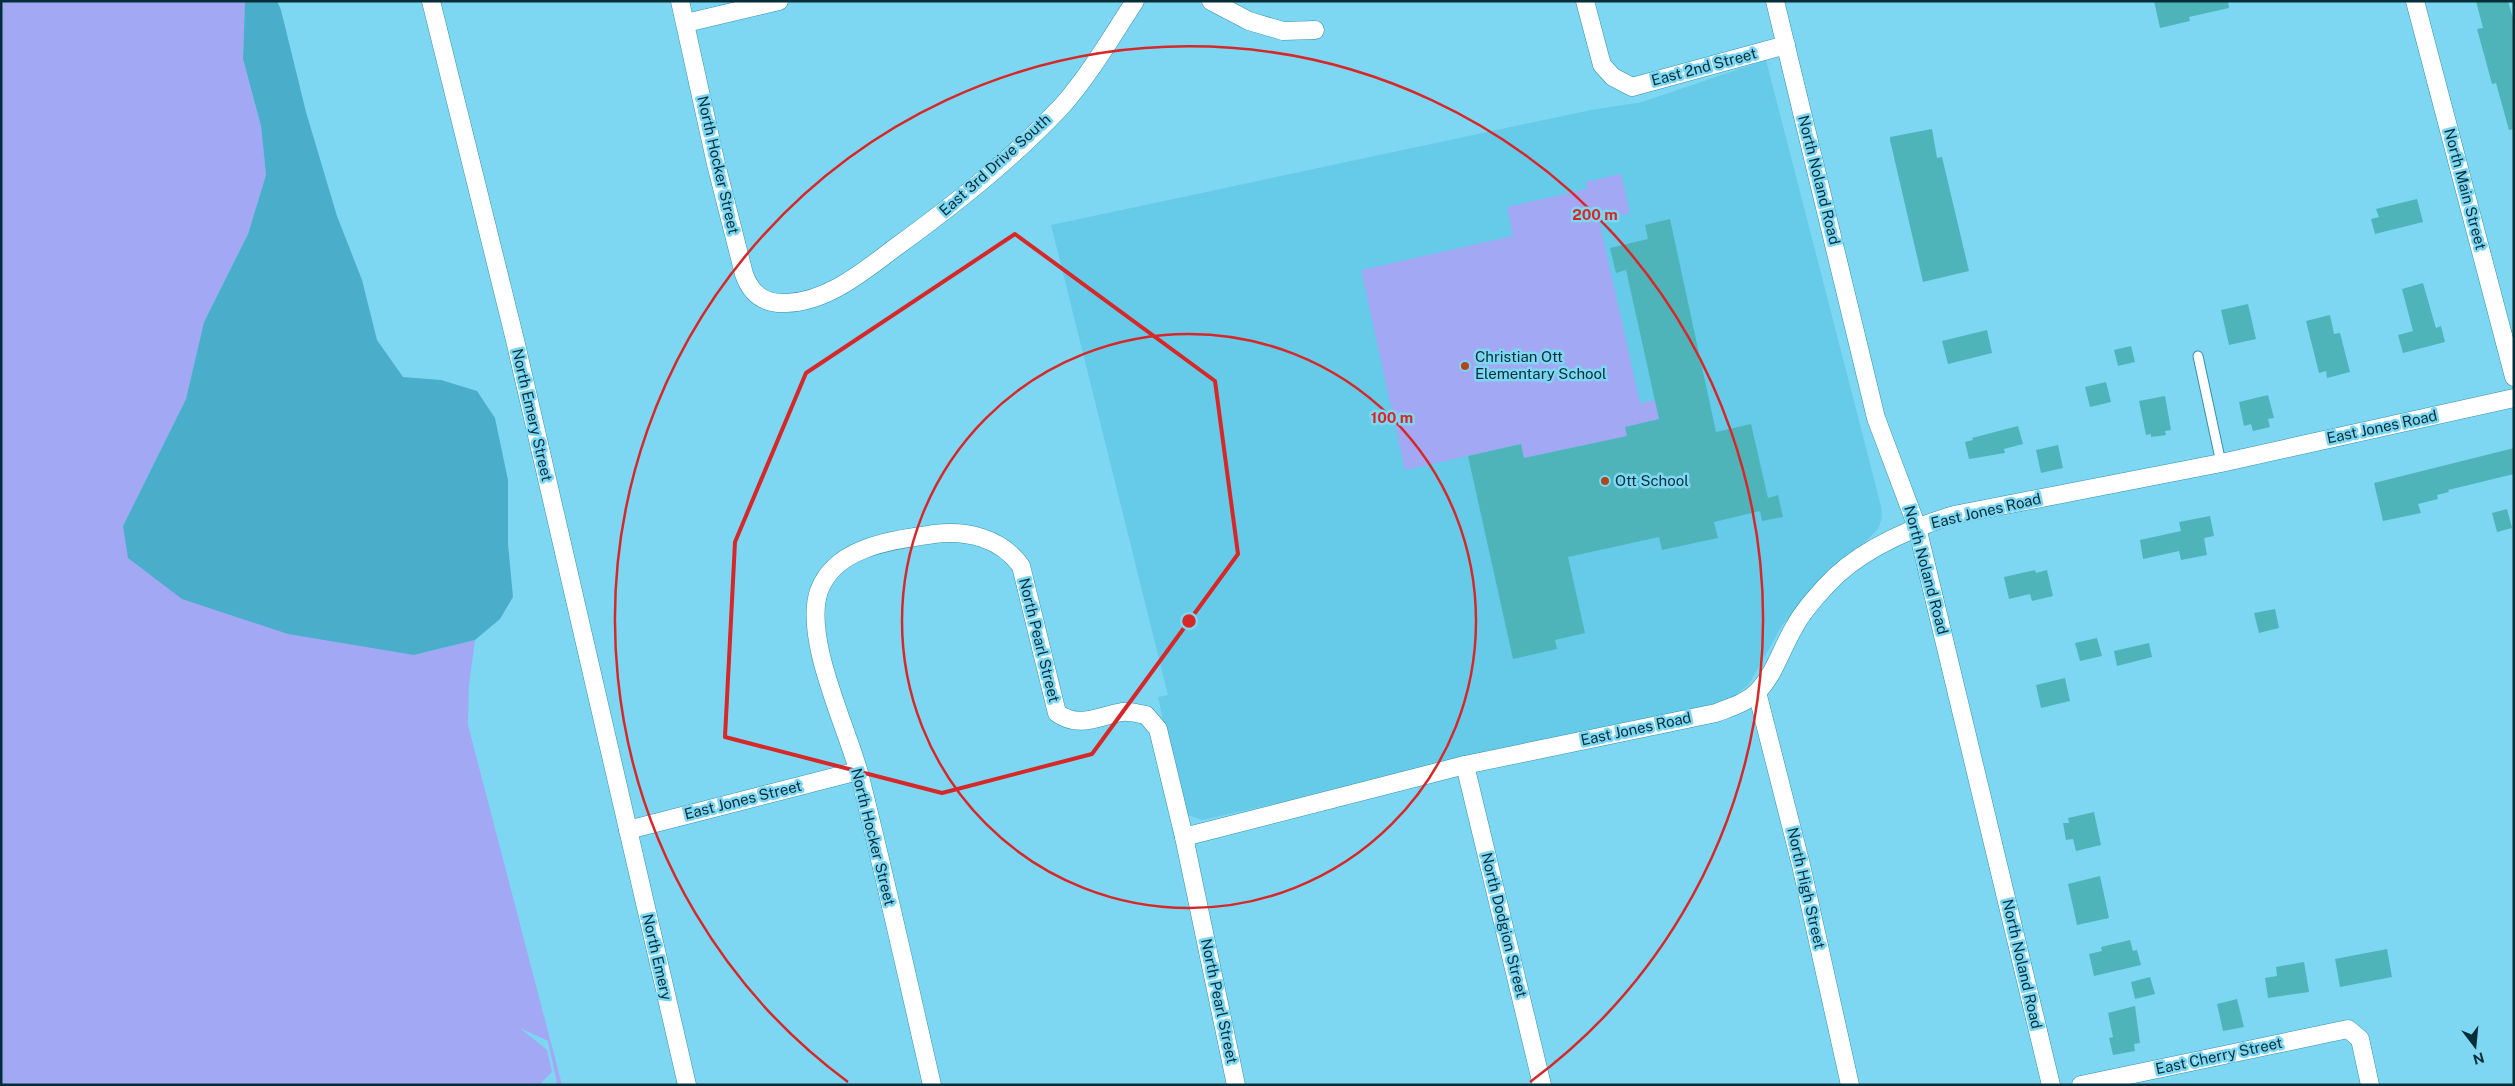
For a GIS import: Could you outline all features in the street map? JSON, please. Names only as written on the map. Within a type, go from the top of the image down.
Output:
[{"type":"street","name":"North Emery Street","points":[[431,1],[515,340],[628,830]]},
{"type":"street","name":"North Hocker Street","points":[[680,1],[716,164],[744,274],[750,290],[764,299]]},
{"type":"street","points":[[686,24],[779,1]]},
{"type":"street","name":"East 3rd Drive South","points":[[764,299],[786,303],[811,298],[844,284],[959,202],[1014,153],[1062,105],[1135,1]]},
{"type":"street","points":[[1211,1],[1249,21],[1283,31],[1315,30]]},
{"type":"street","name":"East 2nd Street","points":[[1586,1],[1602,65],[1613,77],[1632,87],[1786,45]]},
{"type":"street","name":"North Noland Road","points":[[1775,1],[1876,418],[1917,527],[2051,1085]]},
{"type":"street","name":"North Main Street","points":[[2416,1],[2514,377]]},
{"type":"street","name":"East Jones Road","points":[[1184,837],[1465,765],[1716,713],[1742,703],[1757,692],[1770,676],[1796,624],[1826,586],[1864,555],[1917,527],[1954,515],[2221,463],[2514,398]]},
{"type":"street","name":"North Pearl Street","points":[[819,591],[832,566],[868,548],[907,538],[948,533],[989,539],[1005,548],[1021,566],[1058,713],[1068,721],[1084,721],[1124,712],[1146,715],[1158,729],[1184,837],[1236,1085]]},
{"type":"street","name":"North Hocker Street","points":[[819,591],[815,614],[818,638],[858,771],[932,1085]]},
{"type":"street","name":"North High Street","points":[[1757,692],[1801,865],[1850,1085]]},
{"type":"street","name":"North Dodgion Street","points":[[1465,765],[1542,1085]]},
{"type":"street","name":"East Jones Street","points":[[628,830],[858,771]]},
{"type":"street","name":"North Emery","points":[[628,830],[687,1085]]},
{"type":"street","name":"East Cherry Street","points":[[2081,1085],[2348,1029],[2360,1038],[2370,1085]]},
{"type":"lane","points":[[2198,356],[2221,463]]},
{"type":"highlighted area","points":[[1015,234],[1215,381],[1238,554],[1092,754],[942,793],[725,737],[735,542],[806,373]]},
{"type":"shaded area","points":[[1,1],[245,1],[243,59],[261,126],[266,175],[248,234],[204,322],[186,399],[123,526],[414,655],[475,640],[469,685],[468,725],[562,1085],[553,1085],[557,1083],[548,1041],[520,1028],[547,1050],[552,1072],[539,1085],[1,1085]]},
{"type":"shaded area","points":[[245,1],[277,1],[281,10],[306,112],[337,216],[362,280],[377,340],[403,377],[441,380],[477,391],[495,418],[508,480],[508,544],[513,597],[500,619],[475,640],[414,655],[288,634],[182,599],[128,558],[123,526],[186,399],[204,322],[248,234],[266,175],[261,126],[243,59]]},
{"type":"shaded area","name":"Christian Ott Elementary School","points":[[1766,60],[1881,506],[1882,518],[1878,529],[1783,624],[1749,684],[1729,700],[1704,709],[1202,820],[1188,815],[1180,800],[1158,697],[1168,695],[1051,225],[1591,110],[1642,102]]},
{"type":"shaded area","points":[[1621,174],[1630,213],[1599,220],[1640,403],[1655,400],[1659,419],[1625,427],[1627,436],[1524,458],[1520,444],[1405,470],[1361,270],[1513,236],[1507,207],[1587,189],[1586,182]]},
{"type":"building","points":[[2154,1],[2228,1],[2229,8],[2189,17],[2190,21],[2160,28]]},
{"type":"building","points":[[2476,1],[2508,1],[2514,22],[2514,129],[2509,130],[2496,83],[2492,84],[2477,29],[2483,28]]},
{"type":"building","points":[[1932,129],[1937,158],[1942,157],[1969,271],[1923,282],[1890,137]]},
{"type":"building","points":[[2417,199],[2423,222],[2375,234],[2371,219],[2379,217],[2376,209]]},
{"type":"building","name":"Christian Ott Elementary School","points":[[1670,219],[1716,432],[1751,424],[1768,498],[1778,495],[1783,517],[1762,521],[1760,511],[1714,522],[1718,538],[1662,550],[1659,537],[1568,557],[1585,633],[1555,640],[1557,649],[1513,659],[1468,456],[1521,444],[1524,458],[1627,436],[1625,427],[1659,419],[1626,270],[1616,273],[1610,248],[1648,239],[1645,225]]},
{"type":"building","points":[[2423,283],[2436,328],[2441,326],[2445,342],[2403,353],[2398,335],[2413,331],[2402,289]]},
{"type":"building","points":[[2248,304],[2256,339],[2229,345],[2221,310]]},
{"type":"building","points":[[2330,315],[2334,334],[2340,333],[2350,372],[2327,378],[2326,371],[2319,373],[2306,321]]},
{"type":"building","points":[[1987,330],[1992,353],[1948,364],[1942,341]]},
{"type":"building","points":[[2131,346],[2135,362],[2118,366],[2114,350]]},
{"type":"building","points":[[2106,382],[2111,402],[2090,407],[2085,387]]},
{"type":"building","points":[[2268,395],[2274,418],[2268,419],[2270,427],[2253,431],[2251,424],[2244,426],[2239,402]]},
{"type":"building","points":[[2165,396],[2171,430],[2165,431],[2166,435],[2151,437],[2151,434],[2146,435],[2139,401]]},
{"type":"building","points":[[2018,426],[2023,444],[2004,449],[2005,453],[1969,459],[1965,442],[1973,440],[1972,438]]},
{"type":"building","points":[[2058,445],[2063,468],[2041,473],[2036,450]]},
{"type":"building","points":[[2514,448],[2514,474],[2448,490],[2449,492],[2437,495],[2438,499],[2418,504],[2421,513],[2383,521],[2374,483]]},
{"type":"building","points":[[2507,509],[2512,528],[2497,532],[2492,513]]},
{"type":"building","points":[[2210,516],[2214,536],[2204,538],[2207,555],[2181,560],[2179,551],[2143,559],[2140,540],[2181,531],[2179,522]]},
{"type":"building","points":[[2035,570],[2036,573],[2047,570],[2053,596],[2032,601],[2030,594],[2009,599],[2004,577]]},
{"type":"building","points":[[2275,609],[2279,628],[2259,633],[2254,613]]},
{"type":"building","points":[[2097,638],[2102,656],[2080,661],[2075,643]]},
{"type":"building","points":[[2149,643],[2152,657],[2117,666],[2114,651]]},
{"type":"building","points":[[2065,678],[2070,701],[2041,708],[2036,685]]},
{"type":"building","points":[[2094,812],[2101,845],[2076,851],[2073,839],[2066,840],[2063,823],[2069,823],[2068,818]]},
{"type":"building","points":[[2100,876],[2109,918],[2077,925],[2068,884]]},
{"type":"building","points":[[2130,940],[2133,951],[2137,950],[2141,965],[2094,976],[2089,954],[2102,951],[2101,947]]},
{"type":"building","points":[[2387,949],[2392,977],[2340,987],[2335,959]]},
{"type":"building","points":[[2304,962],[2309,992],[2268,998],[2265,978],[2277,976],[2276,967]]},
{"type":"building","points":[[2150,977],[2155,994],[2135,999],[2131,982]]},
{"type":"building","points":[[2237,999],[2244,1027],[2223,1031],[2217,1004]]},
{"type":"building","points":[[2135,1006],[2140,1043],[2134,1044],[2135,1051],[2113,1055],[2109,1038],[2113,1037],[2108,1013]]},
{"type":"place","name":"Christian Ott Elementary School","points":[[1465,366]]},
{"type":"place","name":"Ott School","points":[[1605,481]]}]
